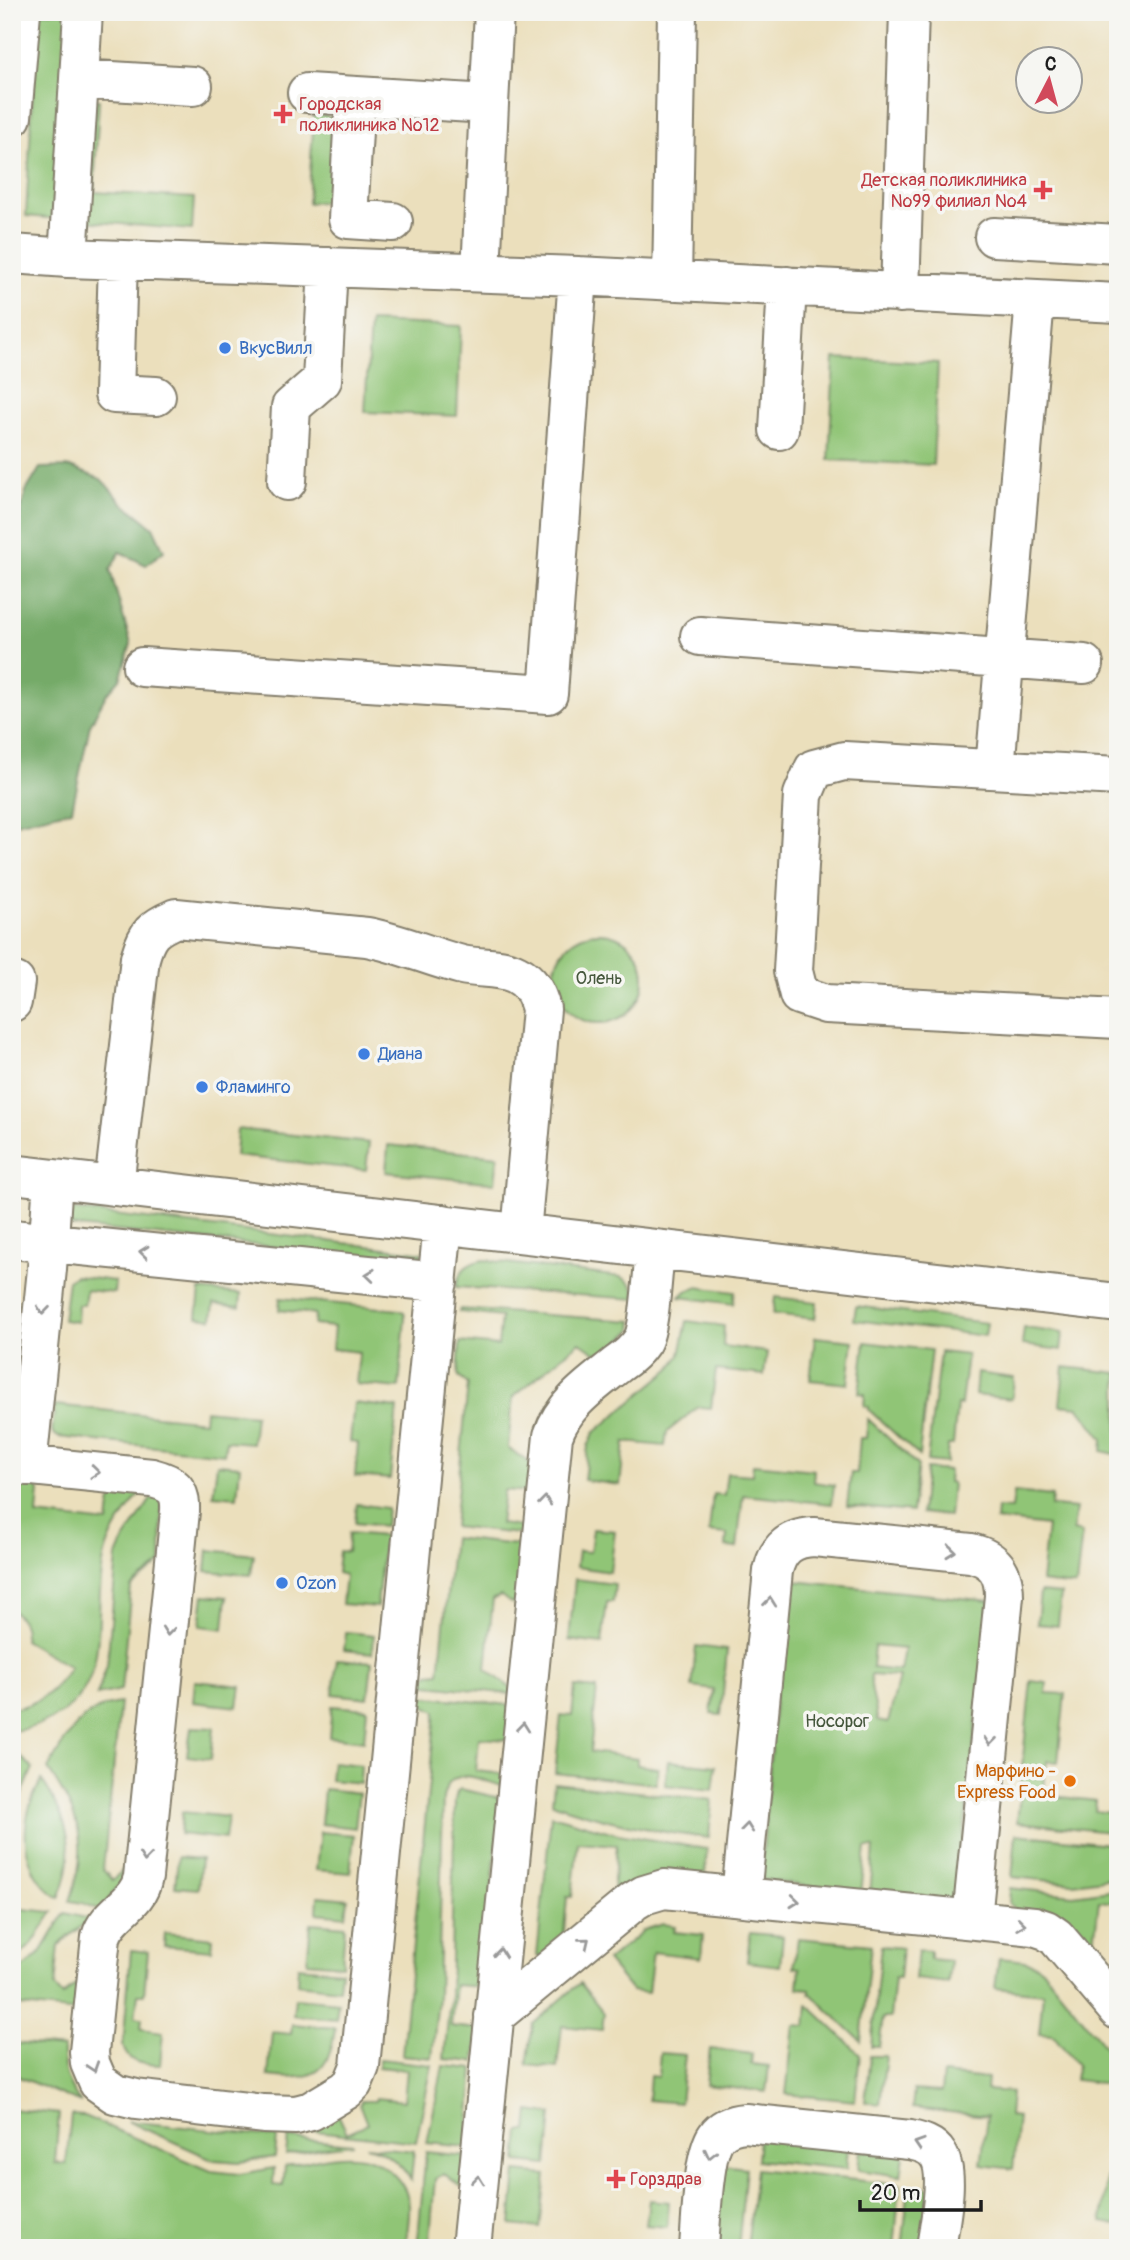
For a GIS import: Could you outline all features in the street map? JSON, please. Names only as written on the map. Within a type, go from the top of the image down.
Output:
[{"type":"lane","points":[[12,117],[21,12]]},
{"type":"lane","points":[[68,258],[83,12]]},
{"type":"lane","points":[[481,272],[494,12]]},
{"type":"lane","points":[[672,281],[677,12]]},
{"type":"lane","points":[[900,293],[909,12]]},
{"type":"lane","points":[[79,79],[193,86]]},
{"type":"lane","points":[[307,93],[489,104]]},
{"type":"lane","points":[[355,96],[348,219],[393,222]]},
{"type":"lane","points":[[994,237],[1118,244]]},
{"type":"lane","points":[[12,254],[578,276],[1118,303]]},
{"type":"lane","points":[[118,260],[114,394],[156,396]]},
{"type":"lane","points":[[287,481],[291,407],[322,380],[328,267]]},
{"type":"lane","points":[[142,667],[548,694],[578,276]]},
{"type":"lane","points":[[779,430],[788,286]]},
{"type":"lane","points":[[995,769],[1035,300]]},
{"type":"lane","points":[[700,636],[1084,664]]},
{"type":"lane","points":[[1118,776],[844,761],[814,769],[803,795],[793,971],[799,995],[826,1004],[1118,1019]]},
{"type":"lane","points":[[114,1186],[140,958],[145,939],[152,932],[176,918],[367,937],[396,942],[446,961],[516,973],[529,983],[537,994],[541,1009],[521,1233]]},
{"type":"lane","points":[[12,1174],[1118,1303]]},
{"type":"lane","points":[[53,1179],[30,1241],[20,1465],[164,1481],[174,1487],[180,1504],[143,1877],[137,1895],[107,1924],[99,1942],[89,2042],[90,2063],[98,2082],[106,2089],[136,2099],[264,2114],[296,2115],[311,2111],[353,2084],[360,2066],[443,1224]]},
{"type":"lane","points":[[30,1241],[438,1282]]},
{"type":"lane","points":[[471,2248],[553,1436],[567,1409],[642,1341],[647,1324],[655,1249]]},
{"type":"lane","points":[[741,1896],[773,1571],[777,1557],[786,1545],[799,1539],[814,1537],[971,1553],[991,1561],[1000,1571],[1004,1596],[972,1919]]},
{"type":"lane","points":[[494,2016],[644,1895],[670,1889],[1028,1924],[1052,1933],[1118,2010]]},
{"type":"lane","points":[[699,2248],[712,2143],[722,2130],[745,2123],[910,2140],[932,2148],[940,2159],[944,2174],[936,2248]]},
{"type":"green space","points":[[37,12],[72,12],[59,219],[26,216]]},
{"type":"green space","points":[[93,100],[99,100],[94,192],[194,198],[192,230],[85,221]]},
{"type":"green space","points":[[314,115],[325,115],[332,119],[335,130],[331,195],[328,202],[308,203]]},
{"type":"green space","points":[[370,322],[461,326],[457,416],[365,412]]},
{"type":"green space","points":[[834,358],[938,363],[933,465],[829,460]]},
{"type":"green space","points":[[70,467],[101,479],[123,503],[153,527],[164,551],[146,565],[120,552],[110,570],[131,644],[120,679],[106,695],[90,725],[72,810],[12,824],[12,544],[26,491],[40,468]]},
{"type":"green space","name":"Олень","points":[[590,933],[608,933],[624,940],[637,953],[644,969],[644,987],[637,1003],[624,1016],[608,1023],[590,1023],[574,1016],[561,1003],[554,987],[554,969],[561,953],[574,940]]},
{"type":"green space","points":[[237,1129],[369,1143],[366,1170],[235,1156]]},
{"type":"green space","points":[[388,1145],[498,1156],[495,1183],[386,1172]]},
{"type":"green space","points":[[69,1211],[418,1252],[422,1253],[421,1262],[68,1226]]},
{"type":"green space","points":[[484,1260],[621,1277],[632,1286],[636,1299],[456,1287],[465,1268]]},
{"type":"green space","points":[[75,1276],[115,1281],[114,1293],[86,1290],[84,1305],[78,1305],[77,1322],[63,1320],[68,1280]]},
{"type":"green space","points":[[696,1287],[735,1292],[733,1304],[680,1297]]},
{"type":"green space","points":[[200,1290],[241,1294],[240,1307],[214,1304],[212,1319],[197,1317]]},
{"type":"green space","points":[[775,1297],[817,1302],[815,1319],[773,1314]]},
{"type":"green space","points":[[280,1298],[404,1312],[399,1388],[356,1384],[359,1352],[332,1349],[334,1327],[314,1325],[315,1314],[279,1310]]},
{"type":"green space","points":[[856,1306],[987,1323],[985,1336],[854,1320]]},
{"type":"green space","points":[[460,1309],[633,1321],[632,1330],[603,1358],[580,1342],[513,1397],[508,1448],[534,1466],[531,1492],[504,1490],[500,1524],[528,1528],[527,1535],[454,1527],[468,1384],[458,1374],[460,1342],[498,1346],[501,1317],[459,1312]]},
{"type":"green space","points":[[687,1321],[724,1326],[723,1346],[767,1352],[764,1375],[716,1370],[711,1408],[698,1407],[667,1432],[665,1446],[625,1442],[620,1485],[584,1480],[588,1446],[594,1433],[670,1369],[680,1355]]},
{"type":"green space","points":[[1024,1328],[1063,1333],[1061,1350],[1022,1345]]},
{"type":"green space","points":[[815,1337],[853,1341],[848,1384],[810,1380]]},
{"type":"green space","points":[[865,1342],[931,1350],[919,1456],[869,1410],[869,1407],[864,1406],[865,1394],[859,1393]]},
{"type":"green space","points":[[940,1352],[967,1355],[961,1405],[957,1405],[953,1445],[948,1445],[946,1463],[927,1461]]},
{"type":"green space","points":[[1064,1367],[1118,1373],[1118,1455],[1102,1451],[1103,1439],[1078,1407],[1060,1405]]},
{"type":"green space","points":[[977,1373],[1014,1378],[1012,1399],[975,1395]]},
{"type":"green space","points":[[354,1403],[397,1408],[390,1479],[355,1476],[358,1443],[350,1442]]},
{"type":"green space","points":[[55,1405],[204,1421],[205,1410],[255,1415],[252,1443],[226,1441],[224,1454],[58,1437],[52,1432]]},
{"type":"green space","points":[[868,1419],[918,1466],[912,1512],[847,1506],[851,1473],[857,1473],[860,1438],[866,1438]]},
{"type":"green space","points":[[217,1464],[240,1466],[237,1497],[213,1495]]},
{"type":"green space","points":[[753,1464],[814,1470],[813,1482],[834,1485],[832,1504],[743,1495],[737,1548],[726,1547],[727,1534],[709,1532],[713,1494],[724,1495],[727,1473],[752,1475]]},
{"type":"green space","points":[[926,1469],[949,1471],[948,1482],[952,1483],[949,1516],[921,1513]]},
{"type":"green space","points":[[12,1476],[37,1486],[37,1515],[108,1523],[111,1503],[117,1491],[143,1489],[116,1528],[105,1554],[101,1575],[98,1640],[89,1680],[78,1698],[62,1713],[38,1725],[12,1731],[12,1709],[30,1704],[46,1695],[70,1667],[24,1640],[23,1624],[12,1610]]},
{"type":"green space","points":[[1014,1492],[1052,1496],[1051,1506],[1076,1508],[1073,1531],[1082,1533],[1076,1586],[1041,1582],[1047,1526],[996,1520],[997,1508],[1012,1509]]},
{"type":"green space","points":[[155,1493],[162,1498],[161,1563],[131,1587],[121,1690],[97,1695],[107,1665],[117,1556],[124,1540]]},
{"type":"green space","points":[[357,1504],[387,1508],[385,1526],[355,1523]]},
{"type":"green space","points":[[593,1529],[615,1531],[610,1572],[576,1567],[578,1551],[590,1552]]},
{"type":"green space","points":[[349,1533],[384,1536],[377,1607],[342,1604],[345,1575],[337,1573],[339,1551],[347,1552]]},
{"type":"green space","points":[[453,1538],[526,1546],[520,1609],[501,1596],[493,1599],[486,1669],[512,1689],[511,1694],[418,1684],[429,1674],[439,1673]]},
{"type":"green space","points":[[208,1550],[254,1555],[251,1575],[206,1571]]},
{"type":"green space","points":[[575,1579],[615,1584],[613,1602],[607,1602],[602,1644],[569,1640]]},
{"type":"green space","name":"Носорог","points":[[784,1580],[990,1601],[957,1893],[946,1901],[870,1895],[874,1848],[866,1848],[861,1894],[765,1880],[761,1877]],"holes":[[[874,1646],[904,1649],[900,1671],[872,1668]],[[871,1675],[899,1677],[888,1723],[877,1721]]]},
{"type":"green space","points":[[1040,1592],[1061,1594],[1058,1626],[1037,1624]]},
{"type":"green space","points":[[204,1595],[227,1597],[224,1629],[200,1626]]},
{"type":"green space","points":[[346,1632],[374,1635],[372,1653],[344,1650]]},
{"type":"green space","points":[[696,1646],[727,1650],[721,1715],[711,1714],[714,1690],[692,1687]]},
{"type":"green space","points":[[337,1659],[372,1662],[368,1698],[333,1694]]},
{"type":"green space","points":[[195,1681],[241,1686],[238,1707],[193,1702]]},
{"type":"green space","points":[[1031,1681],[1047,1683],[1046,1693],[1065,1694],[1058,1762],[1047,1761],[1046,1769],[1022,1767]]},
{"type":"green space","points":[[575,1687],[597,1689],[590,1752],[637,1758],[637,1765],[658,1768],[656,1784],[555,1773],[561,1715],[572,1716]]},
{"type":"green space","points":[[417,1696],[510,1705],[507,1740],[479,1738],[476,1771],[503,1774],[502,1786],[475,1777],[459,1777],[452,1780],[443,1798],[438,1998],[432,2058],[402,2055],[436,1711],[423,1705]]},
{"type":"green space","points":[[120,1703],[103,1870],[112,1880],[130,1864],[130,1870],[101,1910],[70,1901],[80,1864],[78,1832],[68,1802],[48,1769],[68,1736],[85,1717]]},
{"type":"green space","points":[[332,1706],[367,1709],[364,1741],[329,1737]]},
{"type":"green space","points":[[191,1727],[214,1728],[211,1759],[187,1756]]},
{"type":"green space","points":[[12,1749],[33,1768],[18,1803],[12,1844]]},
{"type":"green space","points":[[668,1761],[716,1766],[713,1790],[665,1785]]},
{"type":"green space","points":[[332,1762],[361,1765],[360,1783],[330,1780]]},
{"type":"green space","points":[[1022,1775],[1045,1778],[1044,1795],[1096,1801],[1095,1811],[1118,1814],[1118,1833],[1017,1822]]},
{"type":"green space","points":[[42,1780],[58,1809],[68,1837],[68,1866],[59,1898],[36,1874],[26,1843],[29,1811]]},
{"type":"green space","points":[[554,1783],[712,1800],[709,1838],[629,1825],[552,1803]]},
{"type":"green space","points":[[324,1789],[359,1793],[355,1828],[321,1824]]},
{"type":"green space","points":[[460,1789],[501,1798],[482,1987],[455,1985],[451,2026],[478,2029],[475,2062],[444,2059],[450,1998],[455,1800]]},
{"type":"green space","points":[[182,1812],[228,1817],[225,1839],[180,1834]]},
{"type":"green space","points":[[551,1815],[618,1834],[707,1849],[705,1875],[612,1901],[617,1845],[578,1842],[572,1897],[567,1897],[563,1943],[543,1958],[537,1956]]},
{"type":"green space","points":[[320,1832],[354,1835],[350,1873],[316,1870]]},
{"type":"green space","points":[[1016,1834],[1118,1845],[1118,1877],[1073,1883],[1012,1877]]},
{"type":"green space","points":[[178,1857],[201,1859],[198,1889],[175,1887]]},
{"type":"green space","points":[[1010,1888],[1073,1895],[1118,1889],[1118,1903],[1099,1901],[1093,1950],[1089,1950],[1009,1904]]},
{"type":"green space","points":[[318,1896],[348,1899],[346,1916],[317,1913]]},
{"type":"green space","points":[[12,1908],[53,1912],[32,1944],[12,1963]]},
{"type":"green space","points":[[65,1913],[90,1919],[59,1945],[55,1987],[63,1996],[81,1980],[78,2012],[12,2005],[12,1978],[42,1951]]},
{"type":"green space","points":[[311,1923],[345,1926],[342,1965],[307,1962]]},
{"type":"green space","points":[[663,1924],[675,1926],[674,1932],[703,1935],[701,1958],[653,1952],[648,1993],[632,1991],[607,1961],[644,1930]]},
{"type":"green space","points":[[165,1933],[213,1938],[212,1950],[164,1946]]},
{"type":"green space","points":[[750,1933],[783,1936],[780,1966],[747,1962]]},
{"type":"green space","points":[[798,1938],[871,1945],[861,2041],[810,1993],[810,1989],[798,1988],[800,1968],[794,1967]]},
{"type":"green space","points":[[881,1946],[902,1948],[899,1978],[894,1978],[890,2018],[883,2018],[879,2047],[871,2047]]},
{"type":"green space","points":[[131,1950],[148,1952],[144,1994],[138,1994],[135,2017],[142,2018],[141,2029],[163,2032],[160,2065],[143,2064],[133,2060],[123,2046]]},
{"type":"green space","points":[[918,1950],[930,1951],[930,1959],[950,1961],[948,1983],[915,1979]]},
{"type":"green space","points":[[999,1958],[1027,1962],[1042,1969],[1118,2063],[1118,2128],[1112,2127],[1117,2085],[1075,2080],[1077,2065],[1053,2035],[1039,2034],[1043,1993],[995,1988]]},
{"type":"green space","points":[[298,1967],[341,1971],[339,1989],[297,1984]]},
{"type":"green space","points":[[580,1983],[604,2013],[602,2030],[562,2026],[557,2068],[527,2065],[533,2024]]},
{"type":"green space","points":[[295,1998],[338,2002],[336,2019],[293,2015]]},
{"type":"green space","points":[[808,2005],[860,2054],[855,2101],[786,2094],[794,2025],[806,2026]]},
{"type":"green space","points":[[292,2024],[335,2028],[329,2056],[323,2066],[307,2076],[268,2076],[272,2032],[291,2034]]},
{"type":"green space","points":[[12,2043],[63,2048],[66,2077],[81,2103],[12,2074]]},
{"type":"green space","points":[[710,2049],[752,2054],[751,2064],[769,2066],[766,2092],[706,2085]]},
{"type":"green space","points":[[660,2053],[685,2055],[680,2103],[648,2100],[650,2076],[658,2077]]},
{"type":"green space","points":[[870,2056],[886,2056],[880,2104],[865,2102]]},
{"type":"green space","points":[[380,2059],[432,2065],[416,2142],[288,2128],[337,2112],[347,2133],[367,2124],[360,2106],[361,2101],[375,2101],[376,2098],[404,2101],[407,2070],[379,2067]]},
{"type":"green space","points":[[443,2066],[474,2069],[467,2147],[427,2143]]},
{"type":"green space","points":[[943,2074],[987,2079],[986,2090],[1011,2092],[1009,2116],[1018,2117],[1013,2169],[981,2165],[987,2116],[912,2108],[914,2090],[941,2092]]},
{"type":"green space","points":[[12,2109],[59,2114],[55,2163],[66,2164],[71,2115],[84,2116],[211,2171],[240,2174],[274,2168],[273,2185],[283,2186],[285,2166],[338,2156],[373,2160],[397,2178],[407,2195],[409,2215],[405,2248],[12,2248]]},
{"type":"green space","points":[[529,2111],[552,2114],[547,2165],[517,2162],[520,2131],[527,2131]]},
{"type":"green space","points":[[127,2121],[277,2137],[275,2157],[239,2162],[214,2160]]},
{"type":"green space","points":[[288,2138],[353,2144],[286,2155]]},
{"type":"green space","points":[[759,2138],[848,2148],[846,2169],[757,2160]]},
{"type":"green space","points":[[366,2146],[414,2151],[411,2180],[392,2159]]},
{"type":"green space","points":[[860,2150],[904,2155],[901,2176],[858,2170]]},
{"type":"green space","points":[[426,2152],[466,2156],[463,2188],[444,2174],[435,2179],[429,2248],[417,2248]]},
{"type":"green space","points":[[721,2165],[746,2168],[738,2248],[711,2248]]},
{"type":"green space","points":[[756,2169],[900,2185],[894,2248],[747,2248]]},
{"type":"green space","points":[[516,2172],[546,2175],[540,2228],[511,2225]]},
{"type":"green space","points":[[1107,2175],[1118,2176],[1118,2225],[1102,2222]]},
{"type":"green space","points":[[909,2186],[929,2188],[923,2248],[902,2248]]},
{"type":"green space","points":[[649,2200],[669,2202],[667,2227],[646,2225]]},
{"type":"place","name":"Городская поликлиника №12","points":[[283,114]]},
{"type":"place","name":"Детская поликлиника №99 филиал №4","points":[[1043,190]]},
{"type":"place","name":"ВкусВилл","points":[[225,348]]},
{"type":"place","name":"Диана","points":[[364,1054]]},
{"type":"place","name":"Фламинго","points":[[202,1087]]},
{"type":"place","name":"Ozon","points":[[282,1583]]},
{"type":"place","name":"Марфино - Express Food","points":[[1070,1781]]},
{"type":"place","name":"Горздрав","points":[[616,2179]]}]
